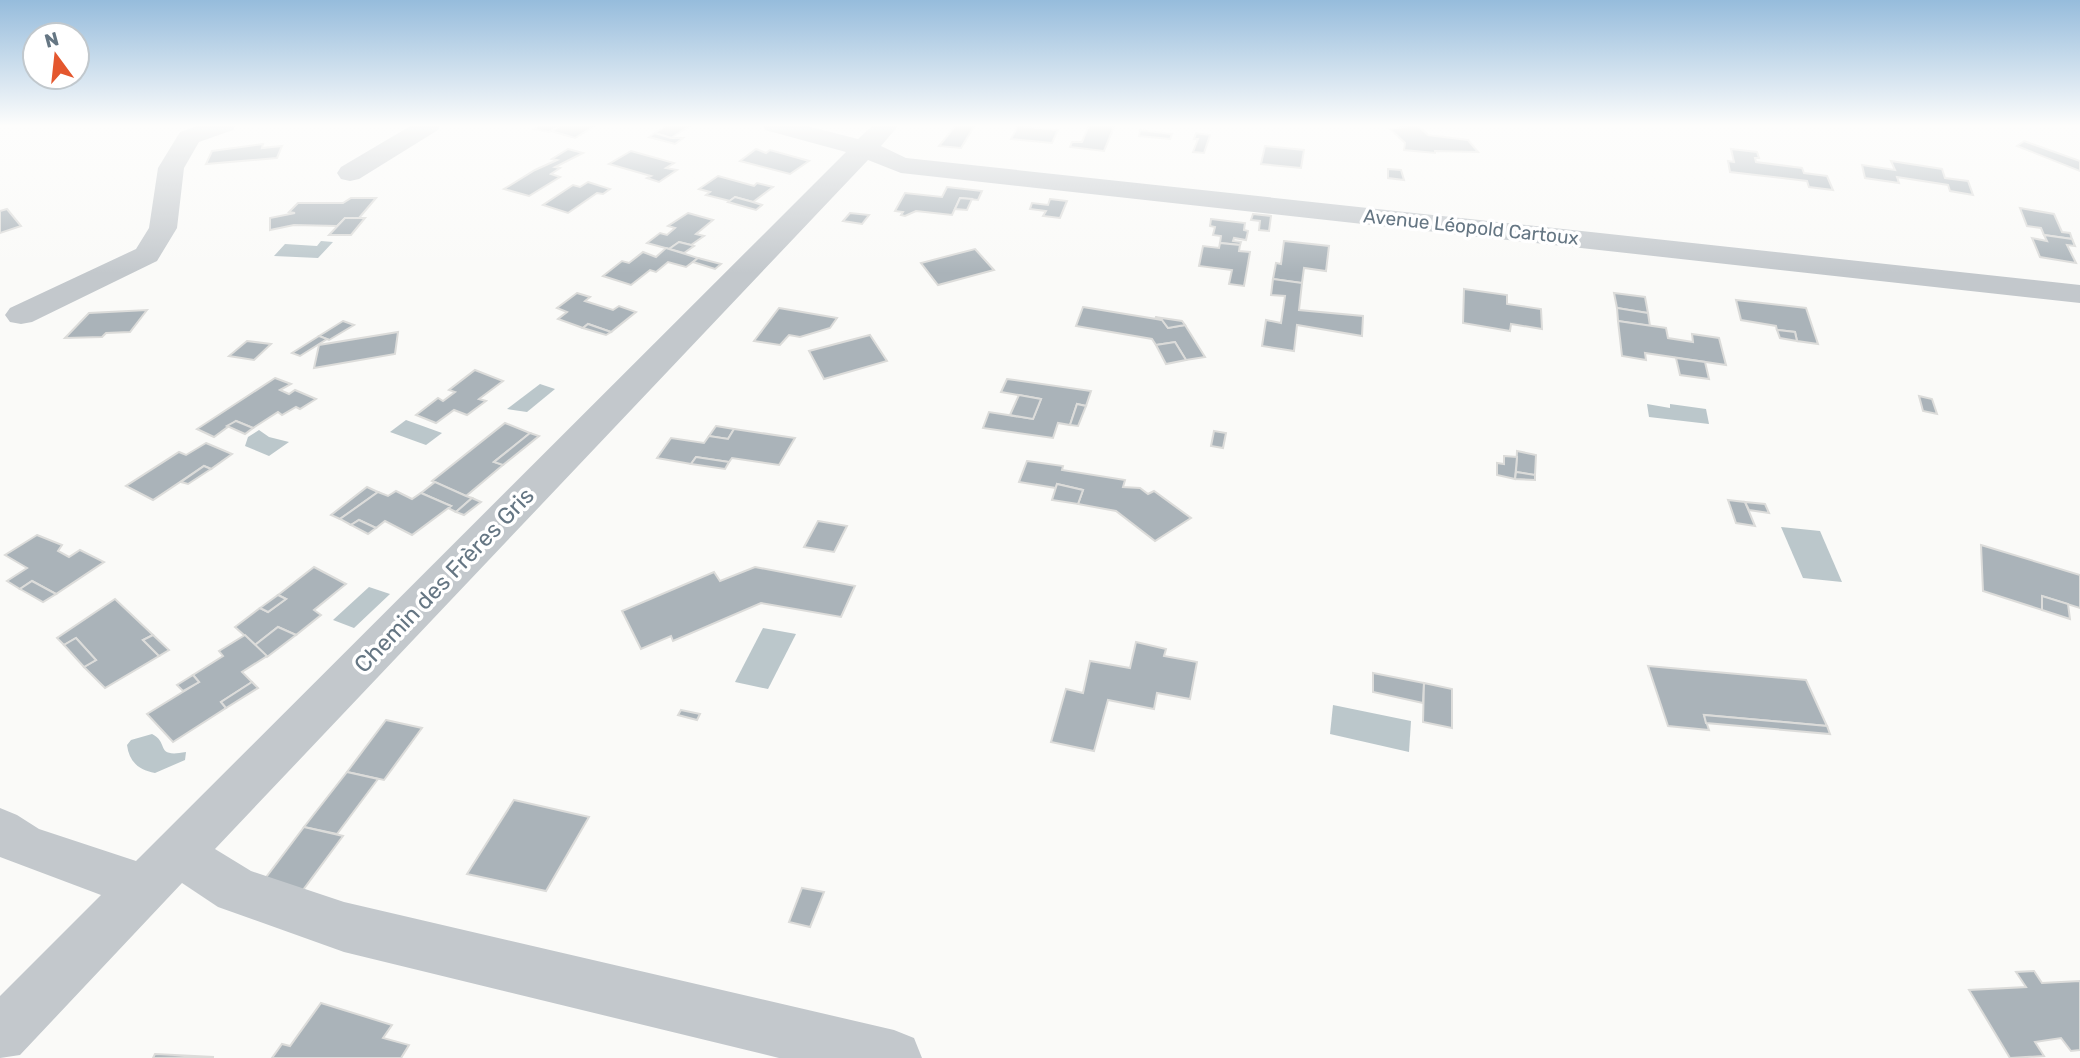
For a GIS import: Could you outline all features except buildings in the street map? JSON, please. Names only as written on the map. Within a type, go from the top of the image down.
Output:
[{"type":"street","points":[[21,315],[146,255],[163,228],[170,174]]},
{"type":"street","name":"Chemin des Frères Gris","points":[[0,1035],[840,174]]},
{"type":"street","name":"Avenue Léopold Cartoux","points":[[987,174],[2080,294]]},
{"type":"street","points":[[0,830],[24,846],[162,870],[236,890],[344,926],[894,1058]]},
{"type":"shaded area","points":[[321,241],[333,242],[318,258],[274,256],[285,244],[317,246]]},
{"type":"shaded area","points":[[540,384],[555,389],[527,412],[507,409]]},
{"type":"shaded area","points":[[1647,404],[1706,409],[1709,424],[1649,417]]},
{"type":"shaded area","points":[[406,420],[442,433],[426,445],[390,432]]},
{"type":"shaded area","points":[[259,430],[269,437],[289,442],[269,456],[245,446],[248,437]]},
{"type":"shaded area","points":[[1781,527],[1820,531],[1842,582],[1803,578]]},
{"type":"shaded area","points":[[369,587],[390,594],[354,628],[333,620]]},
{"type":"shaded area","points":[[763,628],[796,634],[768,689],[735,682]]},
{"type":"shaded area","points":[[1333,705],[1411,721],[1409,752],[1330,734]]},
{"type":"shaded area","points":[[152,734],[166,751],[186,752],[185,760],[155,773],[139,767],[132,760],[127,745],[131,740]]}]
